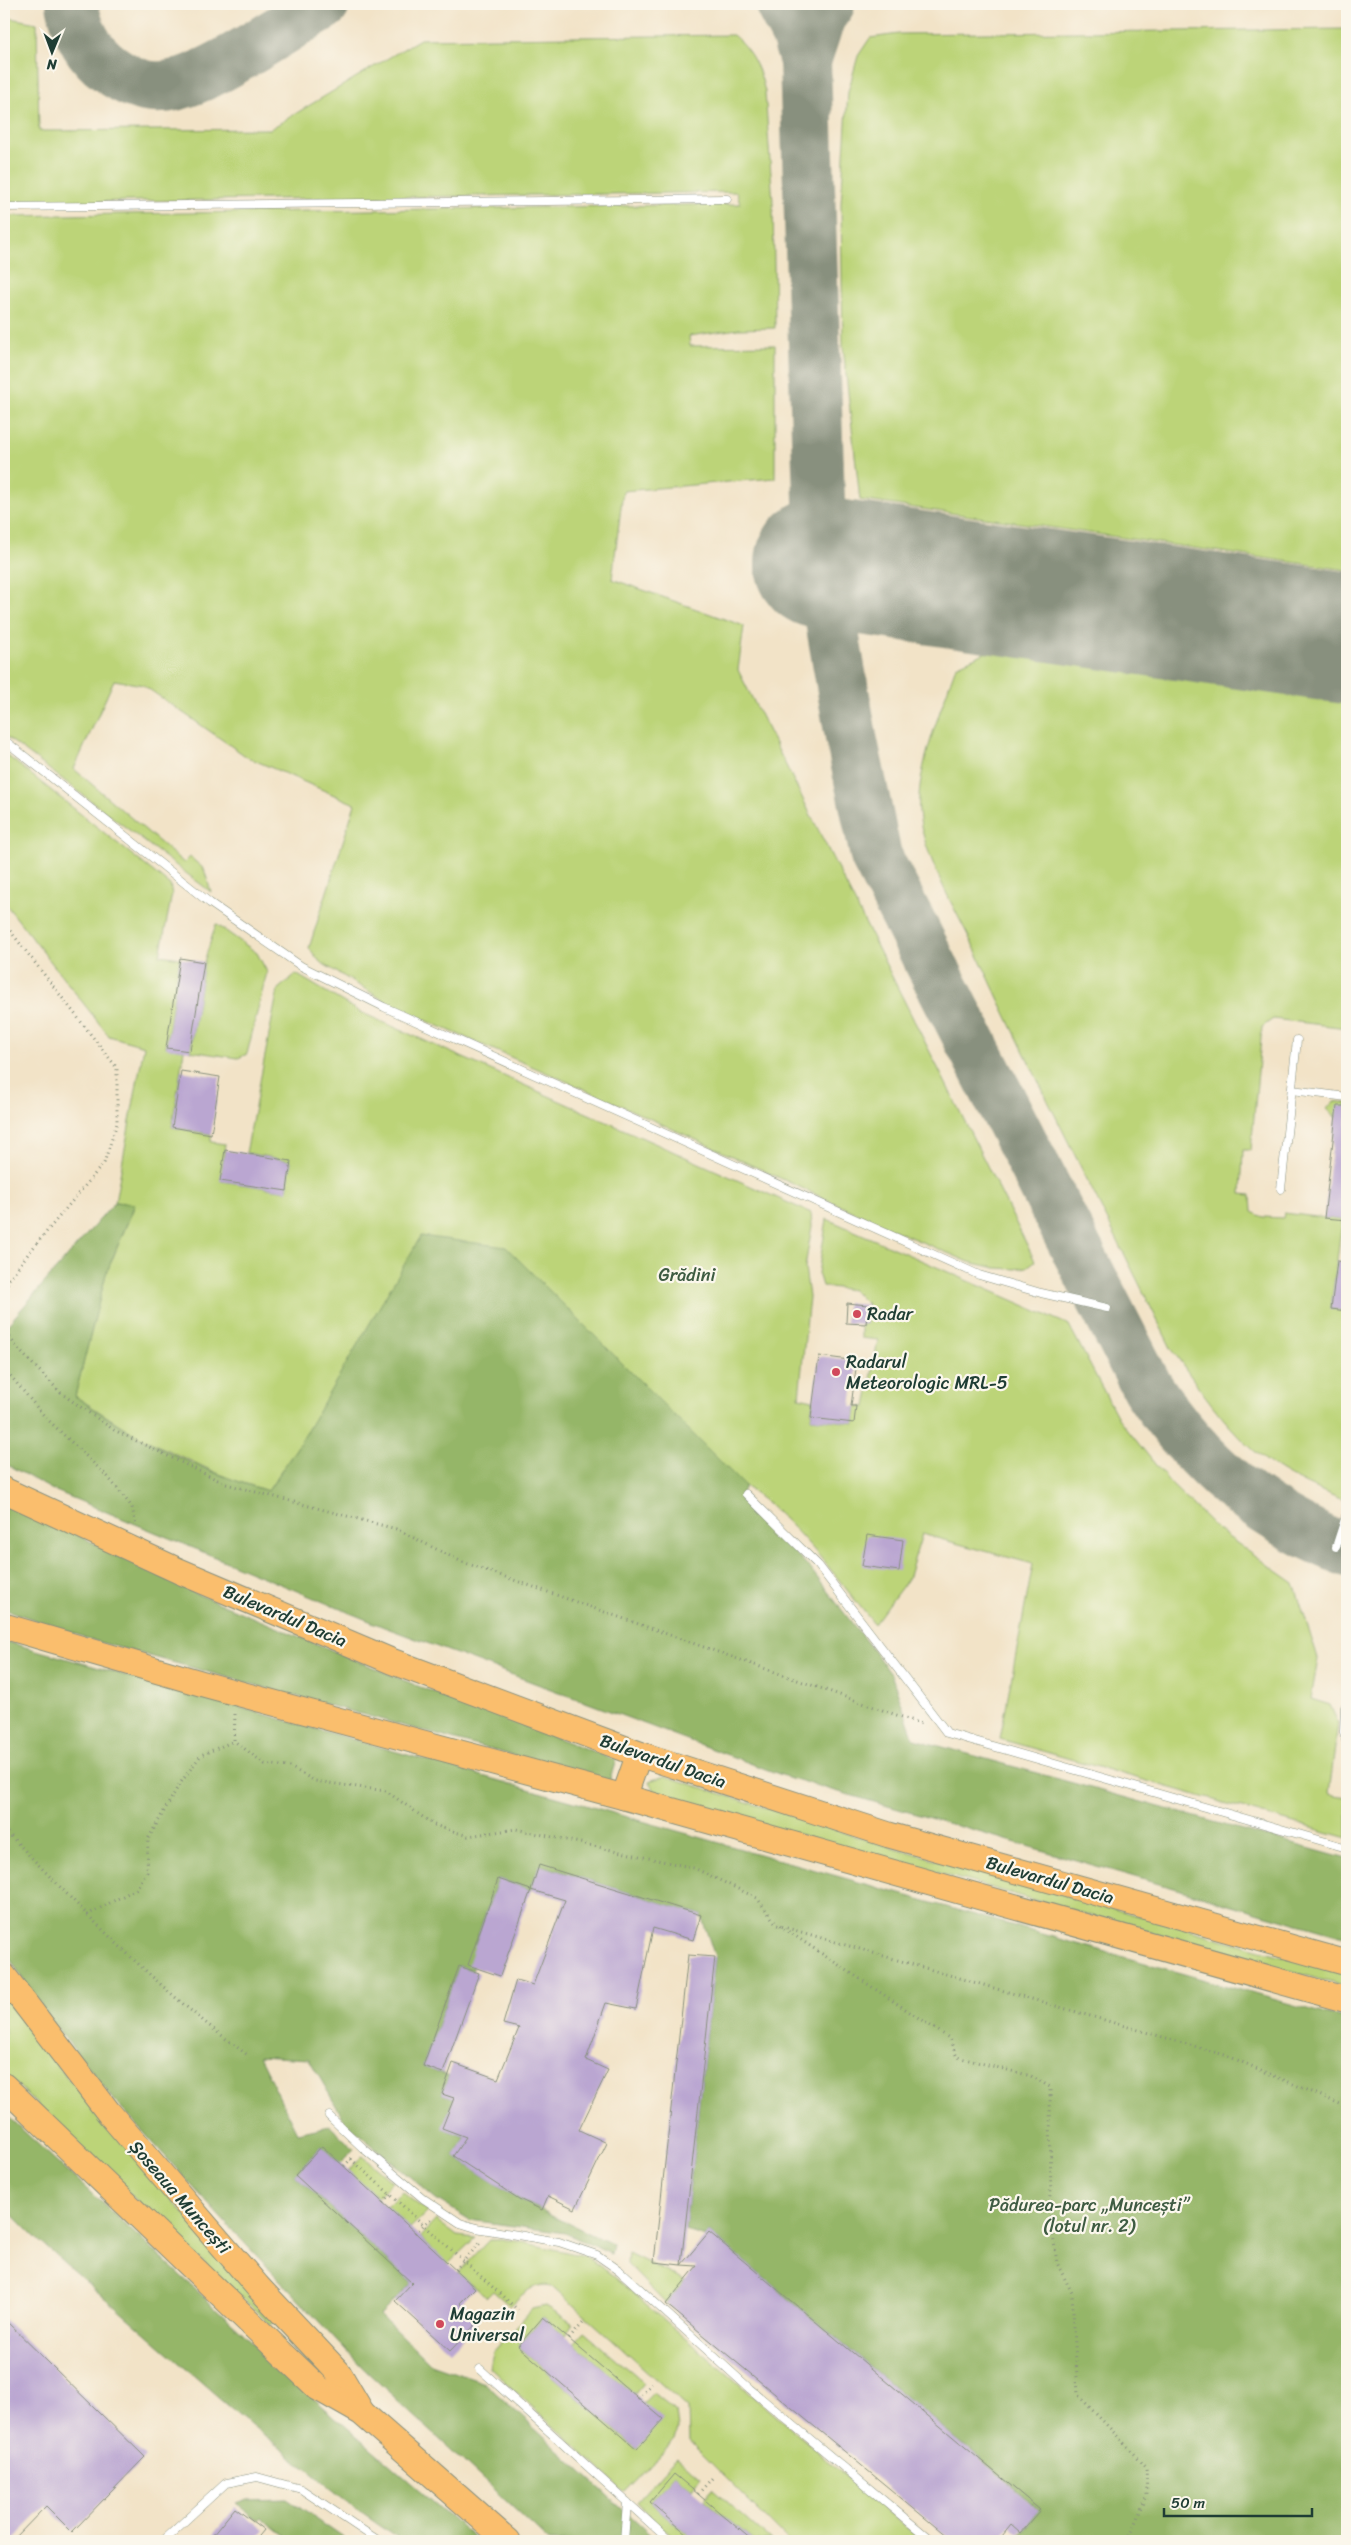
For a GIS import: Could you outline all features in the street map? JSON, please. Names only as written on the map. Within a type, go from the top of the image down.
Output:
[{"type":"main road","name":"Bulevardul Dacia","points":[[4,1490],[137,1552],[391,1661],[639,1754],[889,1835],[1347,1963]]},
{"type":"main road","name":"Bulevardul Dacia","points":[[4,1626],[236,1693],[624,1796],[1347,2000]]},
{"type":"main road","points":[[624,1796],[639,1754]]},
{"type":"main road","name":"Șoseaua Muncești","points":[[4,1976],[109,2113],[258,2287],[338,2372],[362,2413]]},
{"type":"main road","name":"Șoseaua Muncești","points":[[4,2086],[318,2388],[362,2413],[508,2541]]},
{"type":"lane","points":[[4,207],[727,199]]},
{"type":"lane","points":[[4,740],[210,903],[301,966],[384,1007],[979,1275],[1041,1294],[1107,1308]]},
{"type":"lane","points":[[1281,1189],[1297,1040]]},
{"type":"lane","points":[[1292,1090],[1347,1097]]},
{"type":"lane","points":[[746,1494],[818,1565],[946,1732],[1347,1848]]},
{"type":"lane","points":[[1336,1547],[1347,1513]]},
{"type":"lane","points":[[1345,1707],[1344,1732],[1347,1744]]},
{"type":"lane","points":[[329,2116],[363,2148],[439,2209],[460,2223],[492,2231],[559,2242],[597,2255],[620,2271],[750,2389],[932,2541]]},
{"type":"lane","points":[[480,2369],[670,2541]]},
{"type":"lane","points":[[163,2541],[226,2483],[257,2477],[301,2489],[379,2541]]},
{"type":"lane","points":[[624,2541],[627,2502]]},
{"type":"path","points":[[4,923],[118,1068],[117,1123],[104,1163],[9,1279],[4,1293]]},
{"type":"path","points":[[4,1329],[18,1348],[62,1394],[114,1430],[226,1484],[396,1529],[460,1560],[946,1732]]},
{"type":"path","points":[[4,1368],[45,1417],[108,1477],[132,1507],[138,1535],[137,1552]]},
{"type":"path","points":[[234,1741],[236,1693]]},
{"type":"path","points":[[88,1915],[136,1889],[147,1872],[148,1838],[179,1786],[201,1755],[234,1741]]},
{"type":"path","points":[[234,1741],[265,1764],[290,1768],[315,1781],[386,1791],[434,1825],[468,1836],[516,1829],[694,1868],[757,1898],[777,1925],[949,2038],[957,2057],[1030,2076],[1050,2087],[1051,2221],[1057,2263],[1072,2293],[1078,2395],[1146,2466],[1147,2496],[1127,2541]]},
{"type":"path","points":[[4,1829],[88,1915],[204,2024],[249,2056]]},
{"type":"path","points":[[777,1925],[1011,1991],[1228,2056],[1347,2107]]},
{"type":"path","points":[[352,2159],[518,2310]]},
{"type":"path","points":[[415,2232],[439,2209]]},
{"type":"path","points":[[455,2270],[492,2231]]},
{"type":"path","points":[[569,2339],[583,2323]]},
{"type":"path","points":[[638,2399],[653,2382]]},
{"type":"path","points":[[698,2494],[714,2476]]},
{"type":"green space","points":[[4,17],[37,23],[39,131],[270,129],[420,39],[733,35],[745,47],[758,68],[765,92],[773,202],[775,328],[738,329],[689,336],[690,346],[775,345],[775,478],[623,491],[612,579],[744,626],[738,670],[1035,1261],[1027,1267],[1016,1269],[996,1268],[969,1262],[898,1232],[598,1095],[395,1007],[320,962],[309,948],[355,804],[247,757],[143,685],[114,680],[74,769],[184,863],[190,857],[204,869],[211,892],[4,735],[4,216],[740,204],[737,192],[4,203]]},
{"type":"green space","points":[[1347,29],[1347,570],[860,500],[843,347],[841,204],[848,92],[858,56],[870,38],[899,34]]},
{"type":"green space","points":[[989,651],[1347,702],[1347,1028],[1273,1019],[1262,1027],[1251,1150],[1243,1150],[1241,1194],[1251,1195],[1252,1212],[1263,1217],[1283,1218],[1284,1213],[1342,1220],[1331,1309],[1347,1311],[1347,1487],[1343,1500],[1290,1476],[1259,1455],[1218,1412],[1171,1348],[933,864],[926,846],[919,812],[921,778],[931,739],[956,666]]},
{"type":"green space","name":"Grădini","points":[[4,753],[170,885],[172,894],[160,955],[180,958],[166,1047],[184,1050],[172,1127],[211,1134],[211,1142],[225,1144],[221,1181],[287,1191],[291,1161],[246,1153],[278,989],[296,974],[358,1011],[811,1213],[812,1226],[805,1267],[809,1297],[799,1397],[813,1400],[811,1418],[854,1423],[856,1406],[866,1407],[878,1340],[861,1338],[861,1324],[866,1324],[868,1305],[853,1290],[822,1286],[818,1273],[827,1219],[1069,1325],[1118,1418],[1171,1484],[1218,1530],[1294,1583],[1318,1659],[1311,1699],[1330,1705],[1338,1723],[1329,1794],[1347,1797],[1347,1838],[1000,1739],[1033,1564],[922,1534],[908,1579],[874,1624],[814,1550],[781,1516],[745,1486],[298,1446],[268,1491],[228,1478],[137,1436],[75,1396],[106,1274],[135,1205],[115,1202],[144,1046],[109,1036],[4,902]]},
{"type":"green space","points":[[216,924],[257,953],[267,972],[247,1054],[238,1058],[190,1051],[204,962]]},
{"type":"green space","points":[[1334,1101],[1347,1103],[1347,1118],[1335,1117],[1327,1109]]},
{"type":"green space","points":[[115,1202],[135,1204],[106,1274],[75,1396],[143,1439],[192,1463],[268,1491],[298,1446],[421,1236],[506,1247],[745,1486],[740,1497],[809,1567],[891,1674],[914,1739],[1347,1859],[1347,1938],[787,1777],[384,1627],[51,1489],[4,1463],[4,1329]]},
{"type":"green space","points":[[4,1499],[197,1594],[420,1687],[616,1760],[609,1782],[95,1641],[4,1609]]},
{"type":"green space","name":"Pădurea-parc „Muncești” (lotul nr. 2)","points":[[4,1641],[1347,2020],[1347,2541],[1016,2541],[1040,2509],[709,2232],[705,2237],[685,2230],[715,1957],[701,1915],[540,1865],[531,1890],[498,1879],[475,1944],[478,1954],[472,1971],[459,1966],[423,2066],[449,2076],[442,2094],[454,2098],[443,2128],[466,2137],[453,2156],[519,2199],[613,2245],[611,2254],[565,2233],[470,2220],[436,2199],[346,2123],[309,2059],[259,2056],[297,2133],[330,2126],[354,2149],[340,2163],[322,2146],[295,2175],[412,2283],[380,2315],[430,2364],[485,2383],[657,2541],[549,2541],[364,2369],[220,2217],[110,2095],[50,2019],[4,1950]]},
{"type":"green space","points":[[665,1776],[870,1841],[1347,1974],[1347,1987],[655,1794],[649,1781]]},
{"type":"green space","points":[[4,1996],[37,2042],[275,2320],[271,2325],[108,2174],[4,2072]]},
{"type":"green space","points":[[4,2113],[320,2404],[478,2541],[402,2541],[363,2514],[239,2415],[37,2239],[4,2206]]},
{"type":"green space","points":[[362,2156],[392,2182],[377,2197],[348,2171]]},
{"type":"green space","points":[[402,2192],[427,2212],[410,2228],[387,2207]]},
{"type":"green space","points":[[436,2220],[457,2236],[475,2238],[448,2264],[420,2237]]},
{"type":"green space","points":[[489,2240],[511,2240],[585,2256],[611,2274],[922,2541],[789,2541],[689,2441],[688,2408],[552,2286],[534,2287],[524,2293],[510,2306],[493,2291],[487,2297],[458,2273]]},
{"type":"green space","points":[[628,2253],[685,2281],[666,2304],[627,2264]]},
{"type":"green space","points":[[546,2306],[573,2323],[565,2335],[543,2317],[518,2346],[637,2449],[643,2403],[653,2393],[676,2412],[678,2428],[675,2440],[625,2492],[490,2368],[493,2352],[532,2309]]},
{"type":"green space","points":[[584,2332],[644,2383],[634,2395],[574,2343]]},
{"type":"green space","points":[[677,2457],[700,2477],[692,2489],[674,2474],[650,2502],[695,2541],[678,2541],[636,2502]]},
{"type":"green space","points":[[713,2489],[771,2541],[753,2541],[704,2499]]},
{"type":"green space","points":[[287,2499],[348,2541],[292,2541],[261,2517],[258,2520],[236,2504],[247,2500]]},
{"type":"building","points":[[180,958],[204,962],[190,1051],[166,1048]]},
{"type":"building","points":[[181,1071],[220,1077],[211,1134],[172,1127]]},
{"type":"building","points":[[1337,1106],[1347,1106],[1347,1220],[1324,1218]]},
{"type":"building","points":[[225,1150],[291,1161],[287,1191],[220,1181]]},
{"type":"building","points":[[1337,1261],[1347,1262],[1347,1311],[1331,1309]]},
{"type":"building","name":"Radar","points":[[847,1303],[868,1305],[866,1324],[846,1323]]},
{"type":"building","points":[[819,1356],[857,1361],[851,1406],[856,1406],[854,1423],[811,1418]]},
{"type":"building","points":[[867,1535],[903,1540],[899,1571],[862,1566]]},
{"type":"building","points":[[539,1865],[701,1915],[693,1940],[653,1928],[636,2009],[606,2003],[586,2060],[608,2070],[579,2130],[607,2143],[575,2209],[548,2196],[542,2210],[519,2199],[453,2156],[466,2137],[442,2128],[454,2098],[442,2094],[453,2063],[498,2079],[519,2028],[503,2024],[516,1980],[533,1985],[565,1900],[531,1890]]},
{"type":"building","points":[[498,1879],[531,1890],[500,1976],[468,1965]]},
{"type":"building","points":[[688,1955],[715,1957],[681,2265],[654,2262]]},
{"type":"building","points":[[459,1966],[479,1973],[443,2073],[423,2066]]},
{"type":"building","points":[[322,2146],[475,2288],[460,2303],[479,2321],[450,2351],[395,2301],[412,2283],[295,2175]]},
{"type":"building","points":[[709,2232],[1040,2510],[1020,2533],[1011,2525],[998,2541],[953,2541],[666,2304],[697,2266],[681,2265]]},
{"type":"building","points":[[543,2317],[663,2419],[637,2449],[518,2346]]},
{"type":"building","points":[[4,2319],[145,2457],[72,2532],[46,2506],[12,2541],[4,2533]]},
{"type":"building","points":[[674,2474],[753,2541],[695,2541],[650,2502]]},
{"type":"building","points":[[235,2508],[264,2530],[255,2541],[208,2541]]},
{"type":"taxiway","points":[[72,4],[84,40],[101,62],[127,79],[141,85],[155,87],[179,84],[221,66],[324,4]]},
{"type":"taxiway","points":[[781,4],[797,35],[805,61],[821,563],[851,737],[876,856],[1147,1387],[1188,1442],[1234,1486],[1285,1521],[1347,1551]]},
{"type":"taxiway","points":[[805,61],[820,16],[829,4]]},
{"type":"runway","points":[[821,563],[1347,638]]},
{"type":"place","name":"Radar","points":[[857,1314]]},
{"type":"place","name":"Radarul Meteorologic MRL-5","points":[[836,1372]]},
{"type":"place","name":"Magazin Universal","points":[[440,2324]]}]
